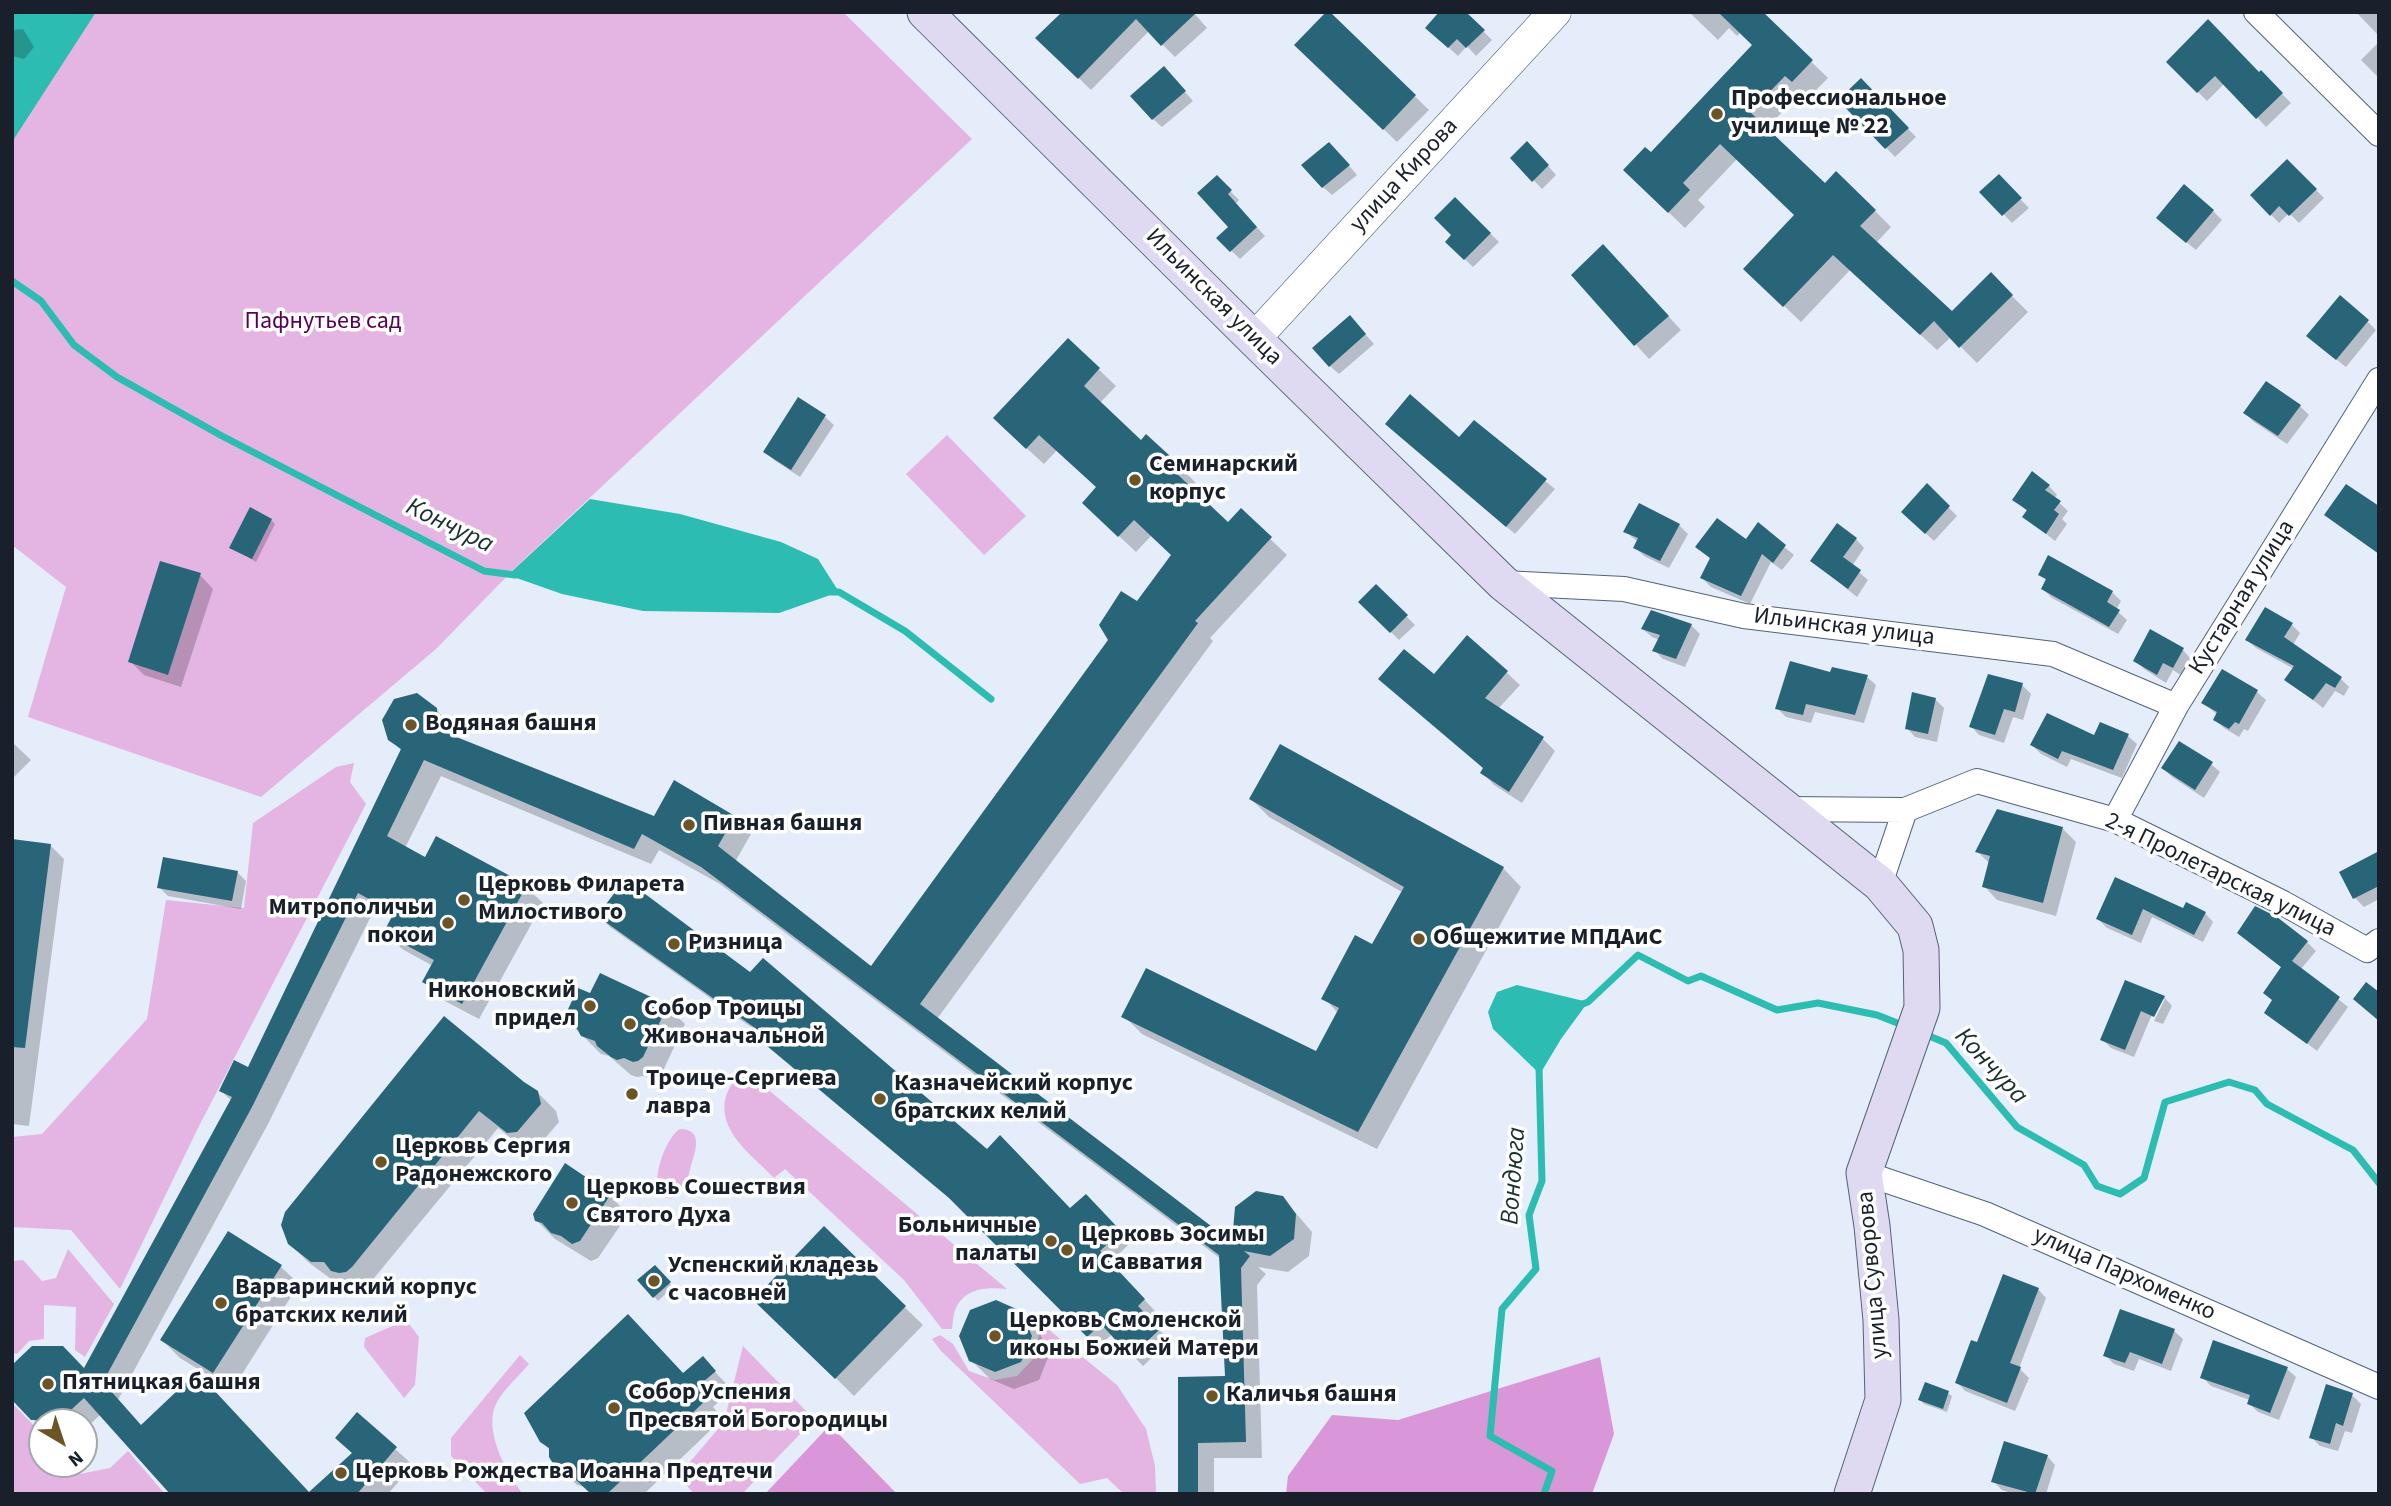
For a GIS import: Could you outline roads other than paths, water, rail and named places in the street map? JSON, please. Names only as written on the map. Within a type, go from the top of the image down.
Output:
[{"type":"main road","name":"Ильинская улица","points":[[925,12],[1503,583],[1880,884],[1915,926],[1922,950],[1922,1008],[1903,1058]]},
{"type":"main road","name":"улица Суворова","points":[[1852,1494],[1882,1400],[1881,1320],[1864,1173],[1903,1058]]},
{"type":"street","name":"улица Кирова","points":[[1254,339],[1555,12]]},
{"type":"street","points":[[2256,12],[2379,134]]},
{"type":"street","name":"Кустарная улица","points":[[2115,820],[2176,706],[2379,380]]},
{"type":"street","name":"Ильинская улица","points":[[1503,583],[1624,589],[1744,616],[2053,654],[2176,706]]},
{"type":"street","name":"2-я Пролетарская улица","points":[[1786,809],[1905,810],[1977,781],[2115,820],[2373,945]]},
{"type":"street","points":[[1880,884],[1905,810]]},
{"type":"street","name":"улица Пархоменко","points":[[1864,1173],[1984,1214],[2379,1387]]},
{"type":"waterway","name":"Кончура","points":[[12,281],[41,301],[74,345],[117,377],[222,436],[484,571],[515,575]]},
{"type":"waterway","name":"Кончура","points":[[831,592],[839,592],[905,631],[991,699]]},
{"type":"waterway","name":"Кончура","points":[[1580,1005],[1588,1002],[1638,955],[1688,981],[1701,976],[1777,1010],[1818,1003],[1877,1015],[1905,1026]]},
{"type":"waterway","name":"Кончура","points":[[1922,1033],[1946,1043],[2017,1127],[2084,1165],[2097,1186],[2120,1194],[2144,1178],[2165,1102],[2229,1082],[2255,1090],[2267,1104],[2353,1150],[2379,1183]]},
{"type":"waterway","name":"Вондюга","points":[[1539,1067],[1542,1181],[1529,1215],[1536,1269],[1502,1309],[1490,1436],[1552,1471],[1544,1494]]},
{"type":"place","name":"Профессиональное училище № 22","points":[[1717,114]]},
{"type":"place","name":"Семинарский корпус","points":[[1135,480]]},
{"type":"place","name":"Водяная башня","points":[[411,725]]},
{"type":"place","name":"Пивная башня","points":[[689,825]]},
{"type":"place","name":"Церковь Филарета Милостивого","points":[[464,900]]},
{"type":"place","name":"Митрополичьи покои","points":[[448,923]]},
{"type":"place","name":"Общежитие МПДАиС","points":[[1419,939]]},
{"type":"place","name":"Ризница","points":[[674,944]]},
{"type":"place","name":"Никоновский придел","points":[[590,1006]]},
{"type":"place","name":"Собор Троицы Живоначальной","points":[[630,1024]]},
{"type":"place","name":"Троице-Сергиева лавра","points":[[632,1094]]},
{"type":"place","name":"Казначейский корпус братских келий","points":[[880,1099]]},
{"type":"place","name":"Церковь Сергия Радонежского","points":[[381,1162]]},
{"type":"place","name":"Церковь Сошествия Святого Духа","points":[[572,1203]]},
{"type":"place","name":"Больничные палаты","points":[[1051,1241]]},
{"type":"place","name":"Церковь Зосимы и Савватия","points":[[1067,1250]]},
{"type":"place","name":"Успенский кладезь с часовней","points":[[654,1281]]},
{"type":"place","name":"Варваринский корпус братских келий","points":[[221,1303]]},
{"type":"place","name":"Церковь Смоленской иконы Божией Матери","points":[[995,1336]]},
{"type":"place","name":"Пятницкая башня","points":[[48,1384]]},
{"type":"place","name":"Каличья башня","points":[[1212,1396]]},
{"type":"place","name":"Собор Успения Пресвятой Богородицы","points":[[614,1408]]},
{"type":"place","name":"Церковь Рождества Иоанна Предтечи","points":[[341,1473]]},
{"type":"park label","name":"Пафнутьев сад","points":[[323,323]]}]
